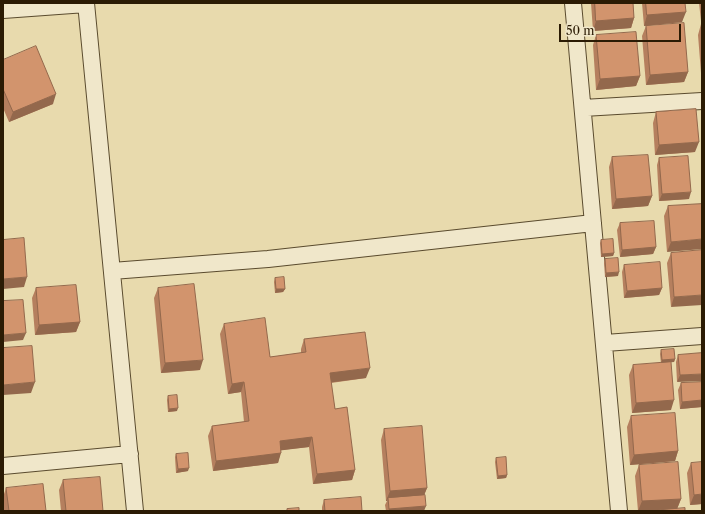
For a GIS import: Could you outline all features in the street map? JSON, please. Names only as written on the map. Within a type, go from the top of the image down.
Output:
[{"type":"street","points":[[3,10],[86,3],[135,511]]},
{"type":"street","points":[[573,3],[619,511]]},
{"type":"street","points":[[583,108],[702,101]]},
{"type":"street","points":[[112,272],[268,259],[594,223]]},
{"type":"street","points":[[604,343],[702,336]]},
{"type":"street","points":[[3,466],[130,454]]},
{"type":"building","points":[[595,3],[633,3],[634,18],[596,21]]},
{"type":"building","points":[[646,3],[685,3],[686,12],[647,15]]},
{"type":"building","points":[[684,23],[688,72],[650,75],[646,26]]},
{"type":"building","points":[[636,32],[640,76],[600,79],[596,35]]},
{"type":"building","points":[[36,46],[56,94],[13,112],[3,89],[3,60]]},
{"type":"building","points":[[696,109],[699,142],[659,145],[656,112]]},
{"type":"building","points":[[648,155],[652,196],[616,199],[612,157]]},
{"type":"building","points":[[688,156],[691,192],[662,194],[659,158]]},
{"type":"building","points":[[702,204],[702,239],[671,242],[668,206]]},
{"type":"building","points":[[654,221],[656,247],[622,250],[620,223]]},
{"type":"building","points":[[24,238],[27,277],[3,279],[3,240]]},
{"type":"building","points":[[613,239],[614,253],[602,254],[601,240]]},
{"type":"building","points":[[702,250],[702,295],[674,297],[671,253]]},
{"type":"building","points":[[618,258],[619,272],[606,273],[605,259]]},
{"type":"building","points":[[660,262],[662,288],[627,291],[624,265]]},
{"type":"building","points":[[284,277],[285,289],[276,289],[275,278]]},
{"type":"building","points":[[194,284],[203,360],[165,363],[158,288]]},
{"type":"building","points":[[76,285],[80,322],[39,325],[36,288]]},
{"type":"building","points":[[23,300],[26,333],[3,335],[3,301]]},
{"type":"building","points":[[265,318],[270,357],[306,352],[304,339],[365,332],[370,368],[330,373],[335,409],[347,407],[355,470],[317,474],[312,437],[280,441],[281,453],[216,461],[212,426],[249,421],[244,382],[232,384],[224,324]]},
{"type":"building","points":[[32,346],[35,382],[3,385],[3,348]]},
{"type":"building","points":[[674,349],[675,359],[662,360],[661,350]]},
{"type":"building","points":[[702,353],[702,374],[680,375],[678,355]]},
{"type":"building","points":[[671,362],[674,400],[636,403],[633,365]]},
{"type":"building","points":[[702,382],[702,400],[682,402],[681,383]]},
{"type":"building","points":[[177,395],[178,408],[169,409],[168,396]]},
{"type":"building","points":[[675,413],[678,451],[634,455],[631,416]]},
{"type":"building","points":[[422,426],[427,488],[390,491],[384,429]]},
{"type":"building","points":[[188,453],[189,468],[178,469],[176,454]]},
{"type":"building","points":[[506,457],[507,475],[498,476],[496,458]]},
{"type":"building","points":[[678,462],[681,499],[642,501],[639,465]]},
{"type":"building","points":[[702,462],[702,494],[694,495],[691,463]]},
{"type":"building","points":[[100,477],[103,511],[66,511],[63,480]]},
{"type":"building","points":[[43,484],[46,511],[9,511],[6,488]]},
{"type":"building","points":[[425,495],[426,506],[389,509],[388,498]]},
{"type":"building","points":[[361,497],[362,511],[325,511],[324,500]]},
{"type":"building","points":[[299,508],[299,511],[287,511],[287,509]]},
{"type":"building","points":[[685,508],[685,511],[646,511]]}]
